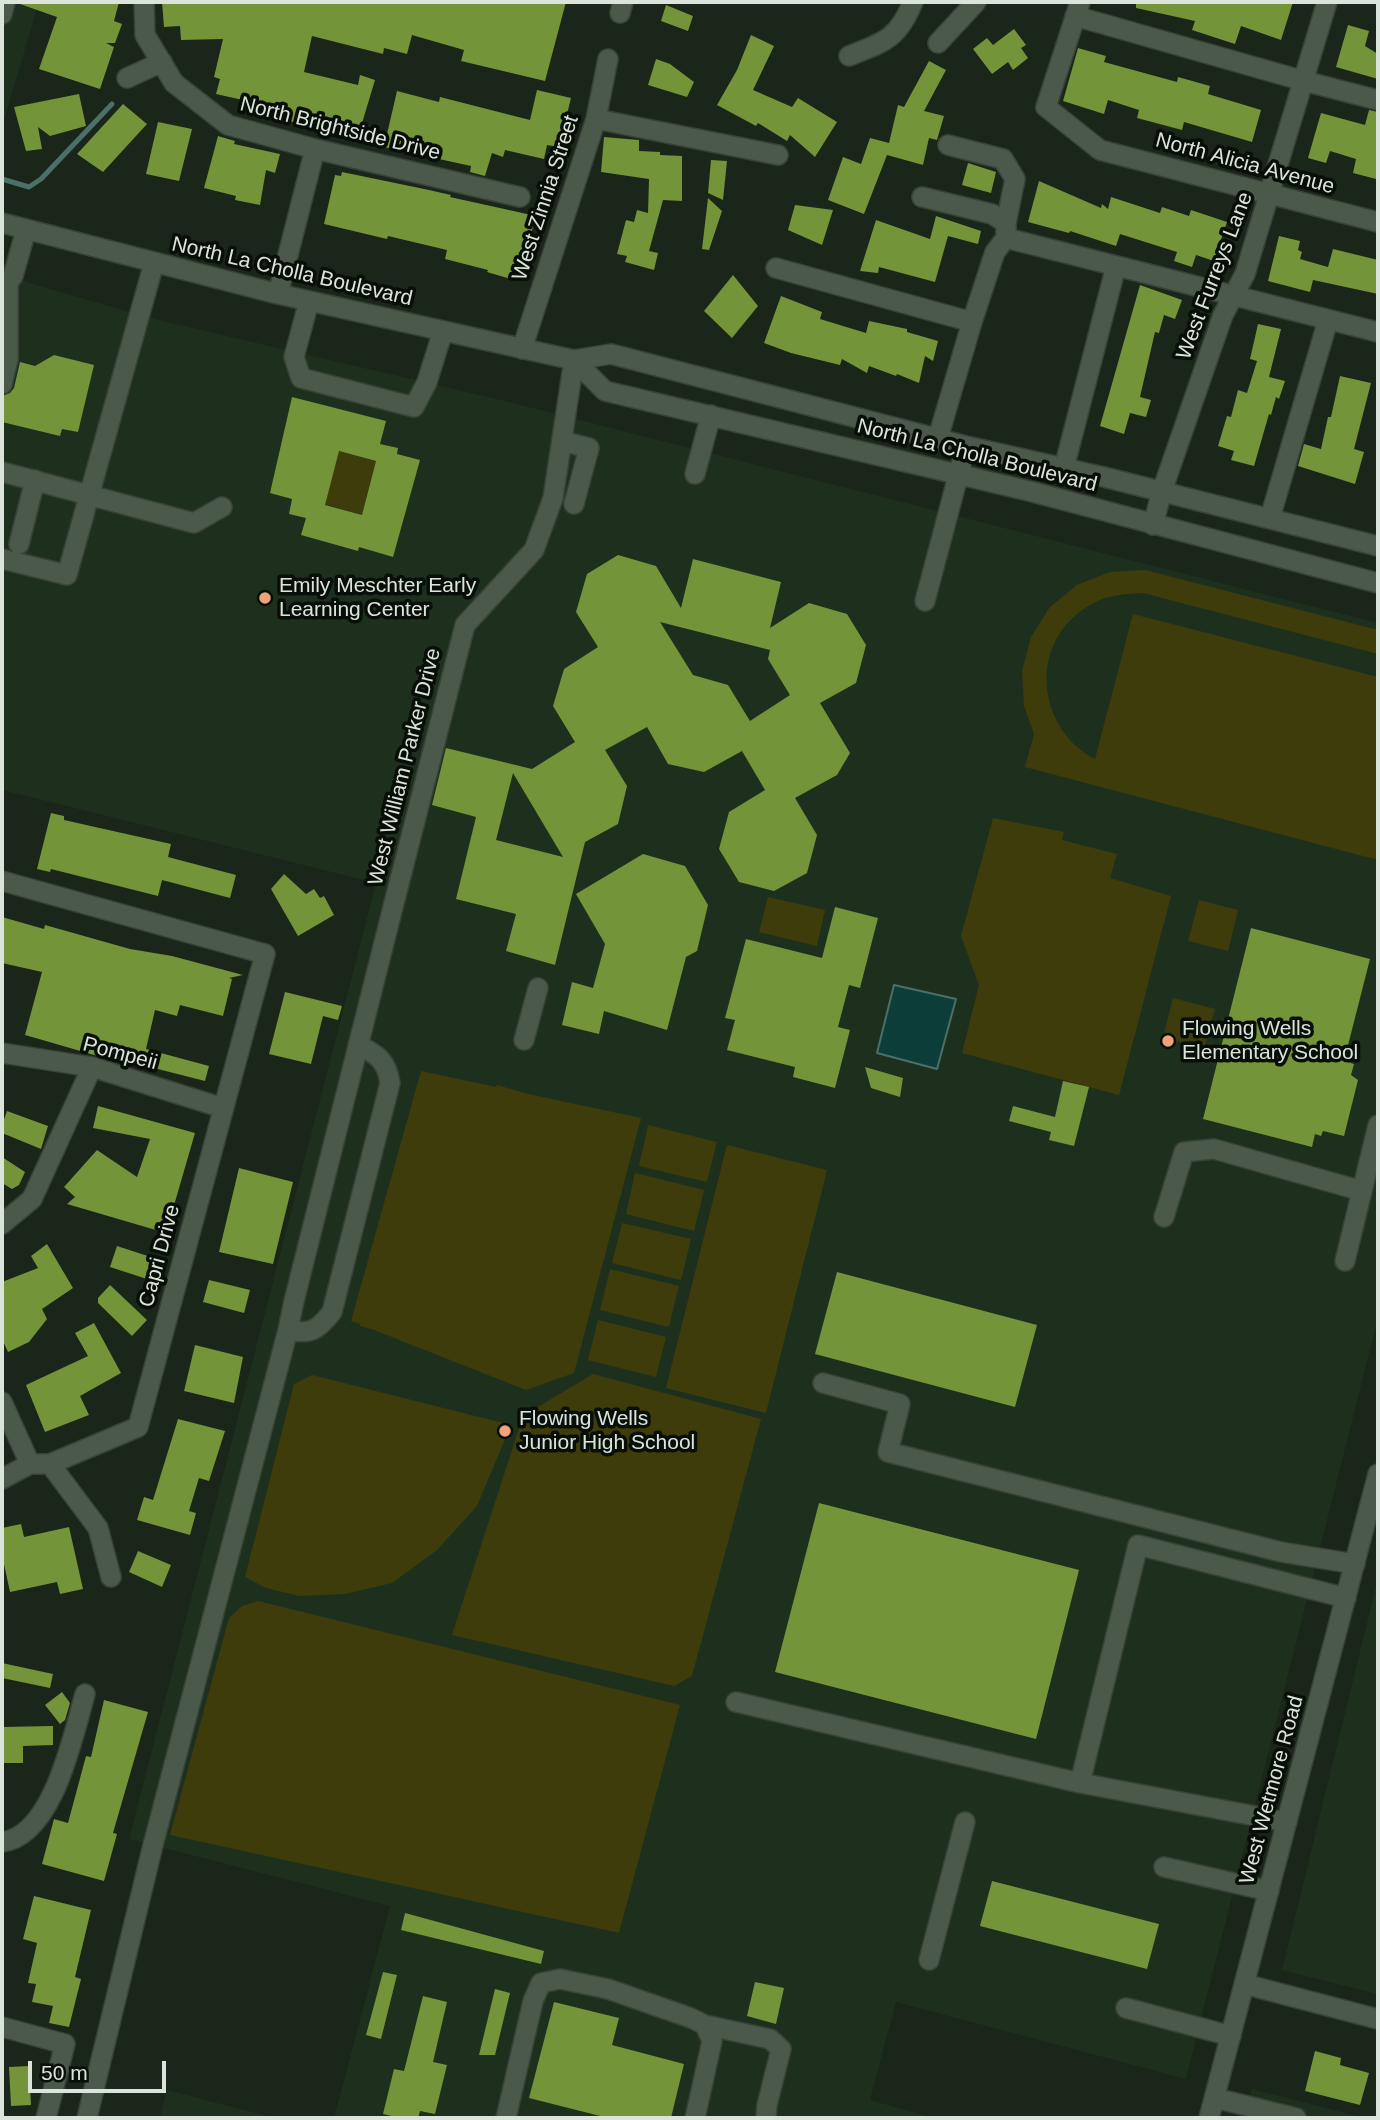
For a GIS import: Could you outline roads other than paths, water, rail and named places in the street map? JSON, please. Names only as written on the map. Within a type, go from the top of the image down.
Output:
[{"type":"street","points":[[2,14],[5,2]]},
{"type":"street","name":"North Brightside Drive","points":[[144,2],[145,35],[174,83],[228,125],[315,149],[520,197]]},
{"type":"street","points":[[849,56],[887,41],[900,28],[913,2]]},
{"type":"street","points":[[938,43],[976,2]]},
{"type":"street","name":"West Furreys Lane","points":[[1153,525],[1162,491],[1223,315],[1245,274],[1327,2]]},
{"type":"street","points":[[1077,9],[1304,81],[1378,100]]},
{"type":"street","name":"North Alicia Avenue","points":[[1077,9],[1046,107],[1100,150],[1378,222]]},
{"type":"street","name":"West Zinnia Street","points":[[523,349],[596,119],[608,60]]},
{"type":"street","points":[[127,78],[162,62]]},
{"type":"street","points":[[596,119],[778,155]]},
{"type":"street","points":[[938,438],[972,322],[995,252],[1006,231],[1015,178],[1003,159],[948,145]]},
{"type":"street","points":[[278,295],[315,149]]},
{"type":"street","points":[[922,197],[992,214],[1006,231],[1116,266],[1378,332]]},
{"type":"street","name":"North La Cholla Boulevard","points":[[2,223],[278,295],[574,360],[611,354],[966,446],[1162,491],[1378,546]]},
{"type":"street","points":[[2,384],[8,359],[5,286],[13,276],[26,230]]},
{"type":"street","points":[[2,559],[67,575],[154,263]]},
{"type":"street","points":[[1064,468],[1116,266]]},
{"type":"street","points":[[776,268],[972,322]]},
{"type":"street","points":[[309,302],[294,357],[301,378],[414,407],[428,382],[443,331]]},
{"type":"street","points":[[1270,518],[1328,320]]},
{"type":"street","name":"North La Cholla Boulevard","points":[[574,360],[606,391],[959,474],[1378,583]]},
{"type":"street","name":"West William Parker Drive","points":[[87,2118],[157,1832],[288,1330],[465,625],[534,550],[554,498],[574,360]]},
{"type":"street","points":[[695,474],[711,415]]},
{"type":"street","points":[[562,441],[589,448],[574,503]]},
{"type":"street","points":[[925,601],[966,446]]},
{"type":"street","points":[[2,472],[194,523],[222,507]]},
{"type":"street","points":[[19,544],[35,481]]},
{"type":"street","name":"Capri Drive","points":[[2,881],[265,954],[138,1427],[2,1479]]},
{"type":"street","points":[[524,1040],[537,988]]},
{"type":"street","points":[[288,1330],[302,1333],[320,1327],[332,1312],[390,1083],[388,1067],[377,1054],[358,1045]]},
{"type":"street","name":"Pompeii","points":[[2,1053],[92,1067],[223,1108]]},
{"type":"street","points":[[2,1224],[32,1199],[92,1067]]},
{"type":"street","points":[[1345,1261],[1378,1125]]},
{"type":"street","points":[[1164,1217],[1184,1153],[1214,1149],[1362,1191]]},
{"type":"street","points":[[823,1383],[900,1404],[888,1452],[1282,1552],[1355,1563]]},
{"type":"street","points":[[2,1402],[40,1464],[98,1528],[111,1577]]},
{"type":"street","name":"West Wetmore Road","points":[[1209,2118],[1378,1474]]},
{"type":"street","points":[[1080,1783],[1138,1545],[1346,1598]]},
{"type":"street","points":[[2,1842],[15,1841],[37,1820],[58,1783],[85,1694]]},
{"type":"street","points":[[736,1702],[1080,1783],[1287,1822]]},
{"type":"street","points":[[929,1960],[965,1822]]},
{"type":"street","points":[[1164,1867],[1269,1891]]},
{"type":"street","points":[[506,2118],[533,2001],[541,1983],[560,1979],[607,1989],[705,2025],[769,2039],[781,2049],[766,2118]]},
{"type":"street","points":[[1244,1984],[1378,2019]]},
{"type":"street","points":[[1126,2008],[1231,2036]]},
{"type":"street","points":[[695,2118],[712,2041],[705,2025]]},
{"type":"street","points":[[2,2027],[65,2044],[46,2118]]},
{"type":"street","points":[[1214,2098],[1296,2118]]},
{"type":"water","points":[[894,985],[956,999],[937,1069],[877,1053]]},
{"type":"waterway","points":[[2,179],[29,187],[41,179],[112,104]]},
{"type":"place","name":"Emily Meschter Early Learning Center","points":[[265,598]]},
{"type":"place","name":"Flowing Wells Elementary School","points":[[1168,1041]]},
{"type":"place","name":"Flowing Wells Junior High School","points":[[505,1431]]}]
